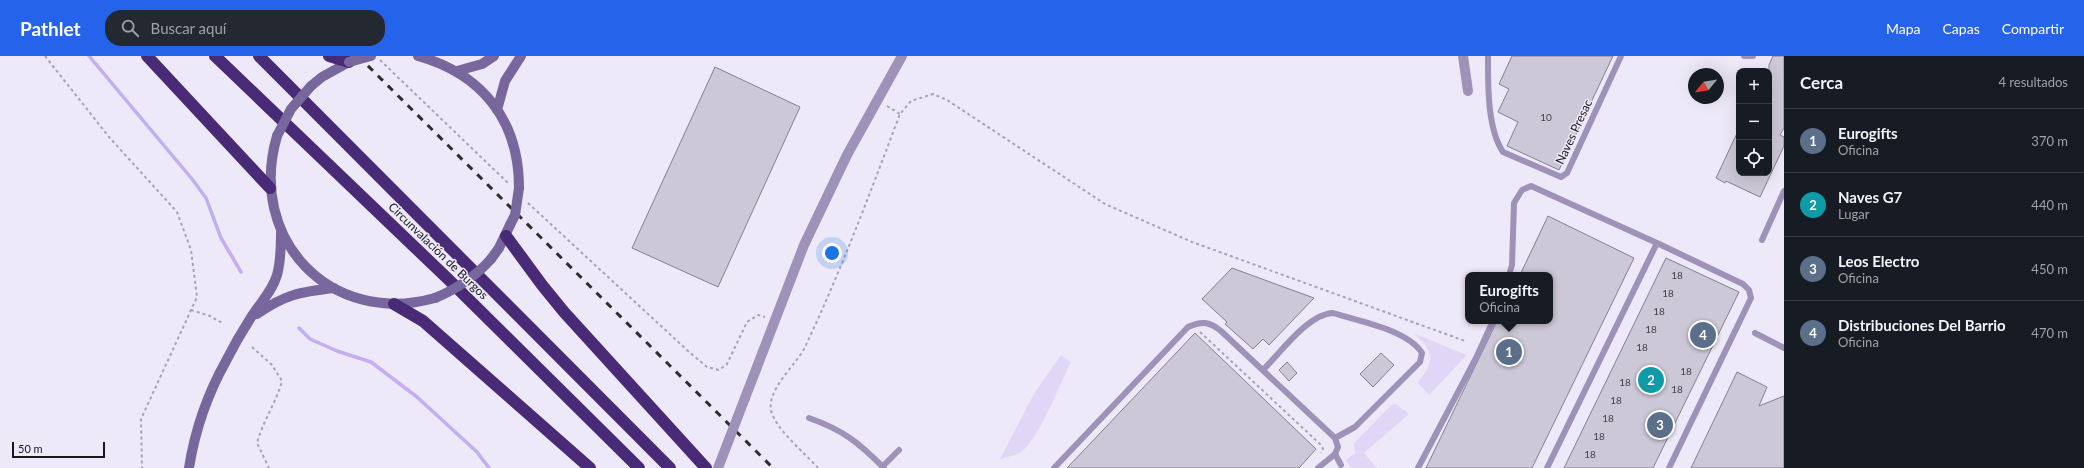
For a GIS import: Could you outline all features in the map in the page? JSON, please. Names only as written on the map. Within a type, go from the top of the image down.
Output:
[{"type":"highway","points":[[147,56],[270,188]]},
{"type":"highway","name":"Circunvalación de Burgos","points":[[215,56],[454,285],[639,468]]},
{"type":"highway","name":"Circunvalación de Burgos","points":[[260,56],[670,468]]},
{"type":"highway","points":[[329,56],[349,62]]},
{"type":"highway","points":[[508,231],[542,285],[706,468]]},
{"type":"highway","points":[[394,304],[423,321],[590,468]]},
{"type":"main road","points":[[371,56],[349,62],[322,77],[311,86],[291,109],[277,136],[272,153],[270,188],[273,210],[280,230],[290,248],[302,263],[317,277],[334,288],[353,297],[373,302],[394,304],[408,304],[435,298],[460,286],[482,269],[491,259],[508,231],[515,214],[514,186],[519,168],[515,145],[497,110],[477,85],[457,71],[438,62],[418,56]]},
{"type":"main road","points":[[457,71],[482,64],[494,56]]},
{"type":"main road","points":[[497,110],[505,81],[521,56]]},
{"type":"main road","points":[[189,468],[193,442],[205,402],[225,363],[251,318],[266,298],[277,275],[281,255],[280,230]]},
{"type":"main road","points":[[251,318],[275,302],[300,292],[334,288]]},
{"type":"street","points":[[718,468],[773,321],[804,245],[847,155],[902,56]]},
{"type":"street","points":[[1463,56],[1468,91]]},
{"type":"lane","name":"Naves Presac","points":[[1488,56],[1491,115],[1498,144],[1503,152],[1561,177],[1567,173],[1621,56]]},
{"type":"lane","points":[[1744,56],[1753,56]]},
{"type":"lane","points":[[1510,272],[1512,265],[1514,203],[1522,190],[1531,186],[1743,284],[1749,290],[1751,298],[1670,468]]},
{"type":"lane","points":[[1762,240],[1784,191]]},
{"type":"lane","points":[[1547,468],[1657,243]]},
{"type":"lane","points":[[1263,370],[1308,323],[1325,313],[1333,313],[1399,334],[1412,342],[1422,353],[1420,362],[1355,427],[1335,438]]},
{"type":"lane","points":[[1054,468],[1188,327],[1203,322],[1211,323],[1335,438],[1338,447],[1335,454],[1318,468]]},
{"type":"lane","points":[[1418,468],[1418,464],[1476,358],[1492,324]]},
{"type":"lane","points":[[1755,333],[1784,348]]},
{"type":"lane","points":[[809,418],[826,424],[849,436],[883,467],[899,450]]},
{"type":"lane","points":[[1335,454],[1341,464]]},
{"type":"path","points":[[45,56],[110,137],[176,212],[191,250],[197,297],[141,419],[142,468]]},
{"type":"path","points":[[376,56],[514,186]]},
{"type":"path","points":[[818,468],[778,424],[771,409],[776,388],[804,350],[834,284],[900,114],[911,101],[933,94],[948,100],[1105,204],[1192,242],[1464,341]]},
{"type":"path","points":[[878,100],[900,114]]},
{"type":"path","points":[[526,201],[707,367],[718,370],[727,364],[747,322],[758,315],[773,321]]},
{"type":"path","points":[[191,310],[210,316],[224,324]]},
{"type":"path","points":[[1199,330],[1321,445],[1322,449],[1316,458]]},
{"type":"path","points":[[252,348],[272,365],[282,381],[277,399],[261,430],[257,443],[270,468]]},
{"type":"shaded area","points":[[1413,333],[1467,355],[1429,395],[1418,383],[1430,362],[1429,352],[1424,343]]},
{"type":"shaded area","points":[[1061,355],[1071,362],[1034,437],[1021,452],[1000,459],[1035,392]]},
{"type":"shaded area","points":[[1396,404],[1409,414],[1364,453],[1377,468],[1351,468],[1346,460],[1355,453],[1354,444],[1356,441],[1391,405]]},
{"type":"building","points":[[1512,56],[1613,56],[1559,170],[1507,146],[1518,122],[1498,112],[1509,89],[1499,84]]},
{"type":"building","points":[[1773,56],[1784,56],[1784,128],[1780,135],[1784,137],[1784,146],[1772,172],[1772,68],[1769,68]]},
{"type":"building","points":[[715,67],[800,107],[718,287],[632,248]]},
{"type":"building","points":[[1736,135],[1736,176],[1770,176],[1760,197],[1726,181],[1725,183],[1716,178]]},
{"type":"building","points":[[1548,216],[1634,258],[1532,468],[1426,468],[1496,324],[1553,324],[1553,272],[1521,272]]},
{"type":"building","points":[[1666,258],[1739,292],[1653,468],[1564,468]]},
{"type":"building","points":[[1232,268],[1314,298],[1269,345],[1263,339],[1253,349],[1225,324],[1227,322],[1202,299]]},
{"type":"building","points":[[1195,333],[1316,449],[1299,468],[1067,468]]},
{"type":"building","points":[[1381,353],[1394,365],[1373,387],[1360,374]]},
{"type":"building","points":[[1287,362],[1297,373],[1289,381],[1279,370]]},
{"type":"building","points":[[1737,372],[1767,387],[1759,406],[1784,396],[1784,468],[1691,468]]},
{"type":"waterway","points":[[89,56],[192,179],[206,198],[221,238],[241,272]]},
{"type":"waterway","points":[[299,328],[310,339],[337,351],[371,362],[417,397],[477,452],[489,468]]},
{"type":"railway","points":[[358,56],[773,468]]},
{"type":"place","name":"Distribuciones Del Barrio","points":[[1703,335]]},
{"type":"place","name":"Eurogifts","points":[[1509,352]]},
{"type":"place","name":"Naves G7","points":[[1651,380]]},
{"type":"place","name":"Leos Electro","points":[[1660,425]]}]
